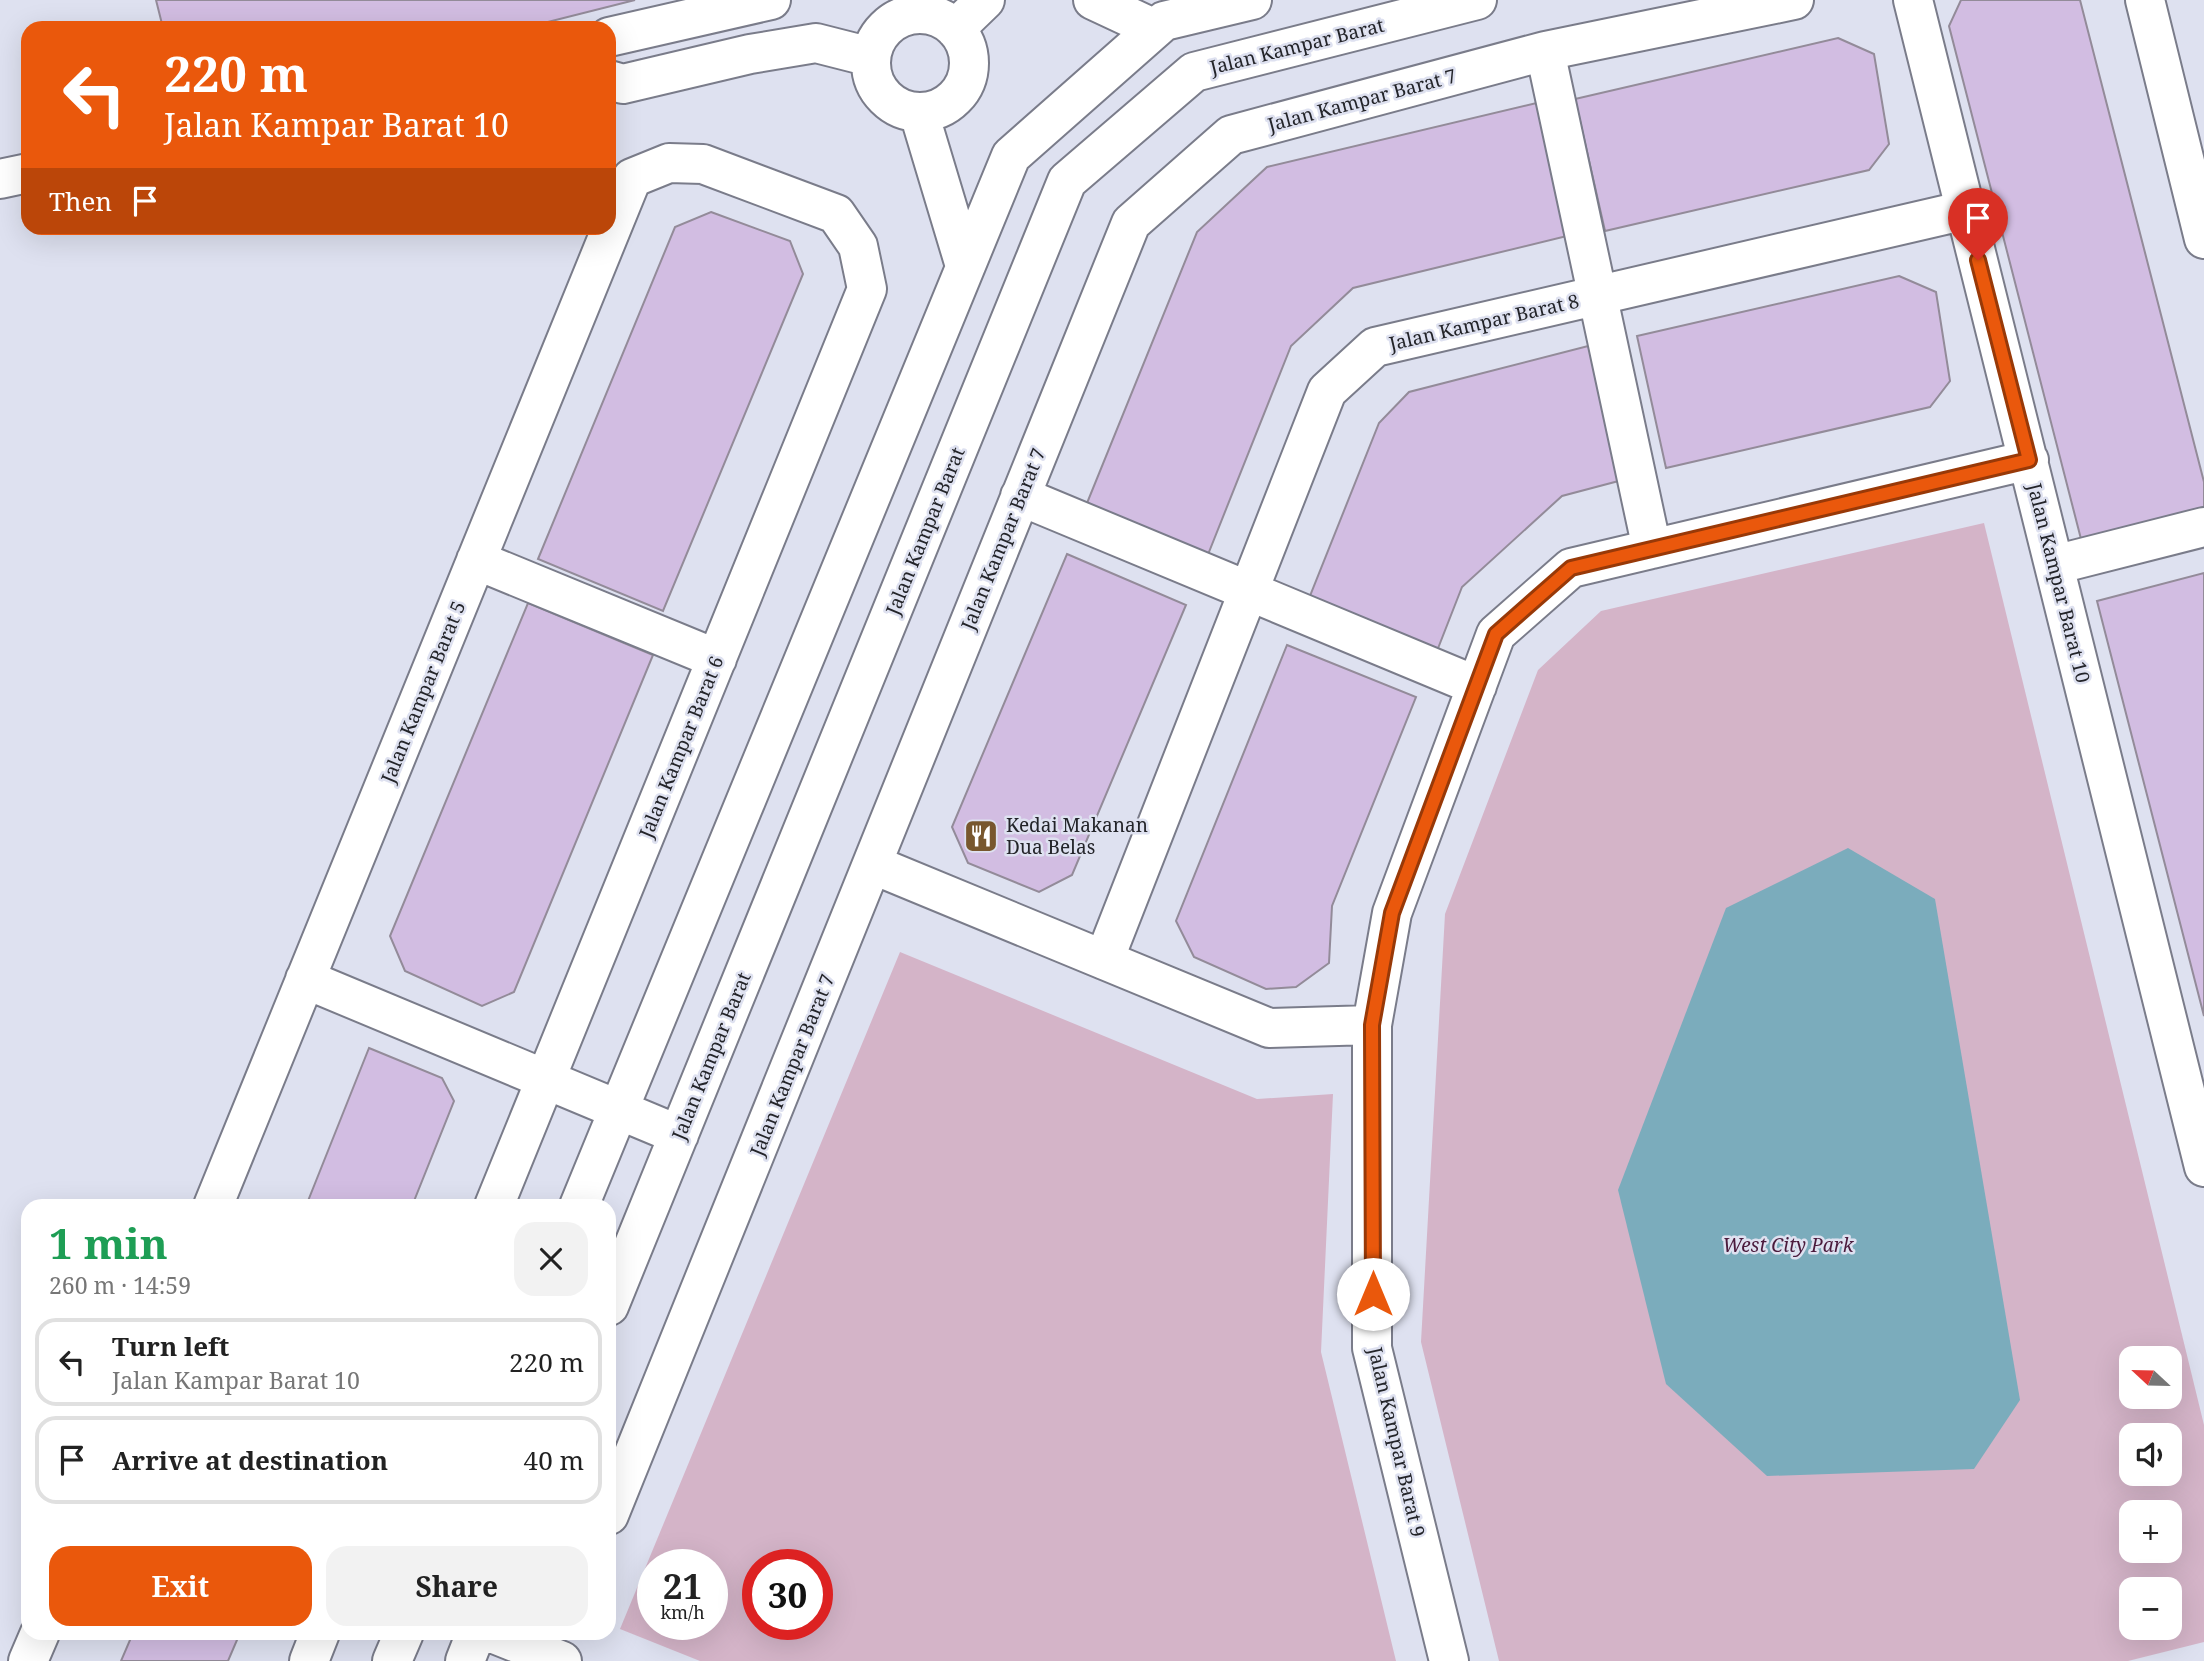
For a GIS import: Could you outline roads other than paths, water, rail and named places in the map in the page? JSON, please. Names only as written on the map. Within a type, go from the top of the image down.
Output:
[{"type":"street","points":[[616,35],[771,0]]},
{"type":"street","points":[[955,29],[985,0]]},
{"type":"street","points":[[1093,0],[1155,29]]},
{"type":"street","points":[[582,1199],[1011,156],[1164,21],[1252,0]]},
{"type":"street","name":"Jalan Kampar Barat","points":[[616,1289],[1067,181],[1194,72],[1478,0]]},
{"type":"street","name":"Jalan Kampar Barat 7","points":[[616,1497],[874,865],[1131,223],[1231,135],[1545,51],[1794,0]]},
{"type":"street","name":"Jalan Kampar Barat 10","points":[[1913,0],[2204,1167]]},
{"type":"street","points":[[2145,0],[2204,239]]},
{"type":"street","points":[[912,15],[928,15],[942,19],[955,29],[969,57],[968,74],[962,89],[943,106],[919,113],[888,101],[878,89],[872,73],[871,57],[875,42],[897,20],[912,15]]},
{"type":"street","points":[[616,82],[623,84],[750,54],[816,43],[871,57]]},
{"type":"street","points":[[1545,51],[1652,549]]},
{"type":"street","points":[[919,113],[965,266]]},
{"type":"street","name":"Jalan Kampar Barat 6","points":[[497,1199],[867,289],[858,246],[836,214],[703,164],[670,163],[632,178]]},
{"type":"street","points":[[0,179],[21,174]]},
{"type":"street","name":"Jalan Kampar Barat 5","points":[[616,217],[632,178]]},
{"type":"street","name":"Jalan Kampar Barat 8","points":[[1104,961],[1327,391],[1375,347],[1966,210]]},
{"type":"street","name":"Jalan Kampar Barat 5","points":[[216,1199],[609,235]]},
{"type":"street","name":"Jalan Kampar Barat 9","points":[[1449,1661],[1373,1348],[1372,1025],[1392,913],[1496,634],[1571,568],[2029,460]]},
{"type":"street","points":[[1020,496],[1477,686]]},
{"type":"street","points":[[2054,565],[2204,527]]},
{"type":"street","points":[[476,560],[717,659]]},
{"type":"street","points":[[874,865],[1269,1028],[1372,1025]]},
{"type":"street","points":[[305,979],[679,1135]]},
{"type":"street","points":[[28,1661],[37,1640]]},
{"type":"street","points":[[309,1661],[317,1640]]},
{"type":"street","points":[[393,1661],[401,1640]]},
{"type":"street","points":[[465,1661],[473,1640]]},
{"type":"street","points":[[514,1640],[556,1653]]},
{"type":"water","points":[[1848,848],[1935,899],[2020,1400],[1974,1469],[1767,1476],[1666,1384],[1618,1190],[1726,908]]},
{"type":"place","name":"Kedai Makanan Dua Belas","points":[[981,836]]},
{"type":"park label","name":"West City Park","points":[[1788,1245]]}]
